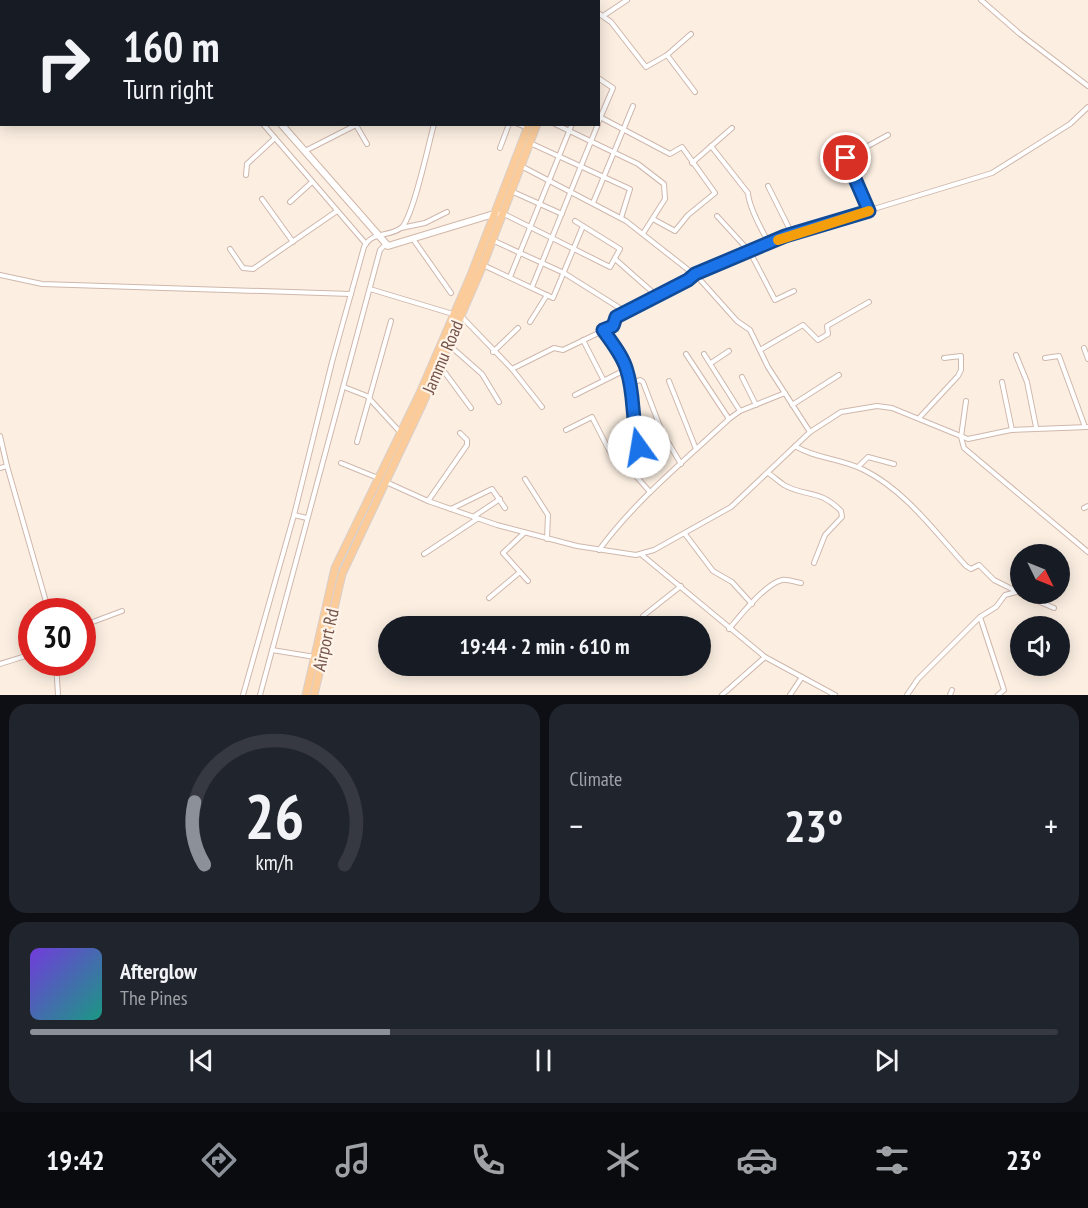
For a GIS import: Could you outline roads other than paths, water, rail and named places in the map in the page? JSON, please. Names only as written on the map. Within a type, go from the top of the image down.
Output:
[{"type":"main road","points":[[306,695],[335,568],[457,315],[493,213],[528,126]]},
{"type":"main road","name":"Jammu Road","points":[[339,585],[440,365],[457,315],[483,265],[536,126]]},
{"type":"main road","name":"Airport Rd","points":[[314,695],[339,585]]},
{"type":"street","points":[[603,16],[627,0]]},
{"type":"street","points":[[981,0],[1020,34],[1088,86]]},
{"type":"street","points":[[600,14],[646,67],[667,55],[691,34]]},
{"type":"street","points":[[667,55],[695,92]]},
{"type":"street","points":[[600,79],[613,88],[600,117],[670,154],[681,147],[715,194],[688,215],[675,231],[653,219]]},
{"type":"street","points":[[593,203],[633,106]]},
{"type":"street","points":[[512,369],[554,348],[563,350],[613,326],[615,318],[695,274],[769,243],[1003,168],[1070,124],[1088,107]]},
{"type":"street","points":[[265,126],[366,243]]},
{"type":"street","points":[[283,126],[380,240],[391,246],[493,213],[502,213],[609,267],[620,249],[575,221]]},
{"type":"street","points":[[304,151],[354,126]]},
{"type":"street","points":[[357,126],[367,144]]},
{"type":"street","points":[[401,228],[415,197],[433,126]]},
{"type":"street","points":[[500,148],[508,126]]},
{"type":"street","points":[[559,126],[643,167],[664,184],[665,199],[644,232]]},
{"type":"street","points":[[510,277],[571,126]]},
{"type":"street","points":[[532,287],[597,126]]},
{"type":"street","points":[[692,163],[732,128]]},
{"type":"street","points":[[869,211],[846,157],[888,135]]},
{"type":"street","points":[[246,175],[247,164],[275,138]]},
{"type":"street","points":[[530,142],[630,190],[621,218]]},
{"type":"street","points":[[711,146],[748,193],[755,218],[769,243]]},
{"type":"street","points":[[521,166],[644,232],[695,274],[737,321],[750,330],[784,393],[810,432]]},
{"type":"street","points":[[290,202],[312,182]]},
{"type":"street","points":[[768,186],[792,234]]},
{"type":"street","points":[[511,191],[562,214]]},
{"type":"street","points":[[262,200],[293,242]]},
{"type":"street","points":[[230,249],[243,268],[251,270],[337,211]]},
{"type":"street","points":[[366,243],[380,240],[401,228],[425,223],[447,212]]},
{"type":"street","points":[[717,216],[750,252],[775,301],[795,291]]},
{"type":"street","points":[[483,265],[554,297],[583,226]]},
{"type":"street","points":[[412,239],[451,293]]},
{"type":"street","points":[[260,695],[306,518],[370,289],[380,250],[380,240]]},
{"type":"street","points":[[492,240],[564,273],[626,312]]},
{"type":"street","points":[[243,695],[296,516],[351,294],[366,243]]},
{"type":"street","points":[[615,259],[657,296]]},
{"type":"street","points":[[0,275],[42,284],[351,294]]},
{"type":"street","points":[[370,289],[457,315],[512,369],[542,407]]},
{"type":"street","points":[[530,322],[547,295]]},
{"type":"street","points":[[760,350],[803,325],[818,340],[828,334],[827,326],[869,302]]},
{"type":"street","points":[[357,442],[391,321]]},
{"type":"street","points":[[493,352],[518,328]]},
{"type":"street","points":[[603,330],[627,369],[634,429],[639,447]]},
{"type":"street","points":[[583,340],[603,379]]},
{"type":"street","points":[[449,344],[482,374],[499,402]]},
{"type":"street","points":[[1084,348],[1088,359]]},
{"type":"street","points":[[711,363],[729,351]]},
{"type":"street","points":[[686,354],[729,419]]},
{"type":"street","points":[[704,354],[740,411]]},
{"type":"street","points":[[1016,355],[1027,382],[1036,427]]},
{"type":"street","points":[[386,482],[450,510],[547,539],[599,550],[641,554],[685,534],[731,507],[810,432],[841,412],[857,408],[892,408],[920,417],[961,437],[974,439],[1012,429],[1087,427],[1060,357],[1057,355],[1045,358]]},
{"type":"street","points":[[920,417],[950,386],[961,370],[960,356],[944,358]]},
{"type":"street","points":[[440,365],[471,408]]},
{"type":"street","points":[[575,395],[627,369]]},
{"type":"street","points":[[792,405],[839,375]]},
{"type":"street","points":[[742,377],[756,405]]},
{"type":"street","points":[[630,384],[640,380],[643,382],[664,436],[681,464]]},
{"type":"street","points":[[669,381],[696,449]]},
{"type":"street","points":[[1002,382],[1012,429]]},
{"type":"street","points":[[344,387],[370,399],[400,433]]},
{"type":"street","points":[[599,550],[613,530],[650,492],[729,419],[740,411],[784,393]]},
{"type":"street","points":[[966,401],[961,437],[964,448],[1088,552]]},
{"type":"street","points":[[566,430],[592,417],[611,454],[621,459],[650,492]]},
{"type":"street","points":[[428,501],[467,446],[467,440],[460,433]]},
{"type":"street","points":[[0,436],[45,598]]},
{"type":"street","points":[[621,459],[639,447],[664,436]]},
{"type":"street","points":[[795,446],[810,456],[827,456],[858,467],[898,493],[966,566],[971,569],[980,565],[994,580],[1010,588]]},
{"type":"street","points":[[858,467],[868,458],[894,464]]},
{"type":"street","points":[[341,463],[378,478]]},
{"type":"street","points":[[0,468],[7,466]]},
{"type":"street","points":[[768,472],[786,486],[816,493],[828,499],[842,511],[842,517],[825,535],[814,563]]},
{"type":"street","points":[[525,479],[548,515],[547,539]]},
{"type":"street","points":[[450,510],[492,489],[505,508]]},
{"type":"street","points":[[424,554],[500,499]]},
{"type":"street","points":[[296,516],[306,518]]},
{"type":"street","points":[[525,532],[503,552],[528,581]]},
{"type":"street","points":[[685,534],[713,571],[732,582],[752,604]]},
{"type":"street","points":[[641,554],[765,657],[835,695]]},
{"type":"street","points":[[489,598],[520,572]]},
{"type":"street","points":[[729,629],[752,604],[782,580],[801,583]]},
{"type":"street","points":[[642,616],[681,586]]},
{"type":"street","points":[[907,695],[918,679],[980,617],[999,605],[1010,593]]},
{"type":"street","points":[[1045,604],[1054,608]]},
{"type":"street","points":[[96,621],[122,611]]},
{"type":"street","points":[[980,617],[1004,690],[998,695]]},
{"type":"street","points":[[273,650],[315,657]]},
{"type":"street","points":[[722,695],[765,657]]},
{"type":"street","points":[[0,664],[18,658]]},
{"type":"street","points":[[57,676],[58,695]]},
{"type":"street","points":[[790,695],[802,677]]}]
